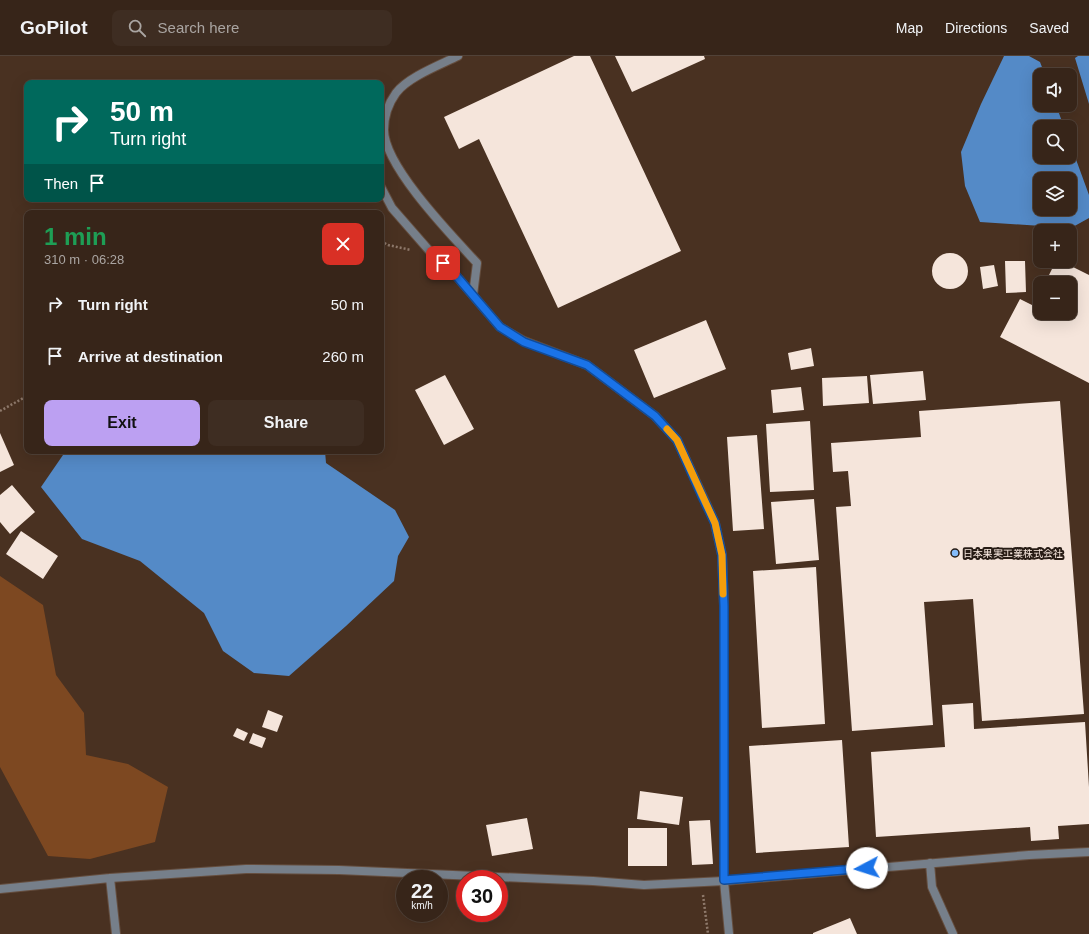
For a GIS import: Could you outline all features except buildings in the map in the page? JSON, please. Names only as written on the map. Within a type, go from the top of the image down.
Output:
[{"type":"street","points":[[458,56],[413,78],[396,92],[386,110],[384,131],[390,153],[406,180],[441,225],[477,263],[473,295]]},
{"type":"street","points":[[384,193],[392,208],[433,255],[453,272],[500,327],[524,342],[587,365],[655,416],[677,440],[715,523],[722,555],[724,606],[724,880],[729,934]]},
{"type":"street","points":[[0,889],[110,878],[246,870],[339,870],[593,881],[644,885],[702,882],[1029,855],[1089,852]]},
{"type":"street","points":[[930,863],[932,887],[953,934]]},
{"type":"street","points":[[110,878],[116,934]]},
{"type":"path","points":[[384,243],[388,245],[433,255]]},
{"type":"path","points":[[0,411],[24,398]]},
{"type":"path","points":[[702,882],[708,934]]},
{"type":"shaded area","points":[[0,576],[43,605],[56,675],[84,713],[86,755],[128,764],[168,787],[155,842],[90,859],[48,856],[0,767]]},
{"type":"water","points":[[1004,56],[1029,56],[1040,62],[1042,68],[1033,68],[1033,112],[1059,112],[1061,120],[1033,120],[1033,164],[1077,164],[1077,162],[1089,195],[1089,218],[1077,225],[1033,224],[1033,225],[980,222],[965,186],[961,152],[981,104]]},
{"type":"water","points":[[1078,56],[1089,56],[1089,104],[1075,58]]},
{"type":"water","points":[[325,454],[326,463],[395,510],[409,537],[398,556],[394,581],[346,626],[289,676],[254,673],[223,651],[204,613],[140,561],[82,539],[41,487],[63,455]]},
{"type":"slow traffic","points":[[667,429],[677,440],[715,523],[722,555],[723,594]]},
{"type":"place","name":"日本果実工業株式会社","points":[[955,553]]},
{"type":"route","points":[[443,263],[453,272],[500,327],[524,342],[587,365],[655,416],[677,440],[715,523],[722,555],[724,606],[724,880],[867,868]]}]
